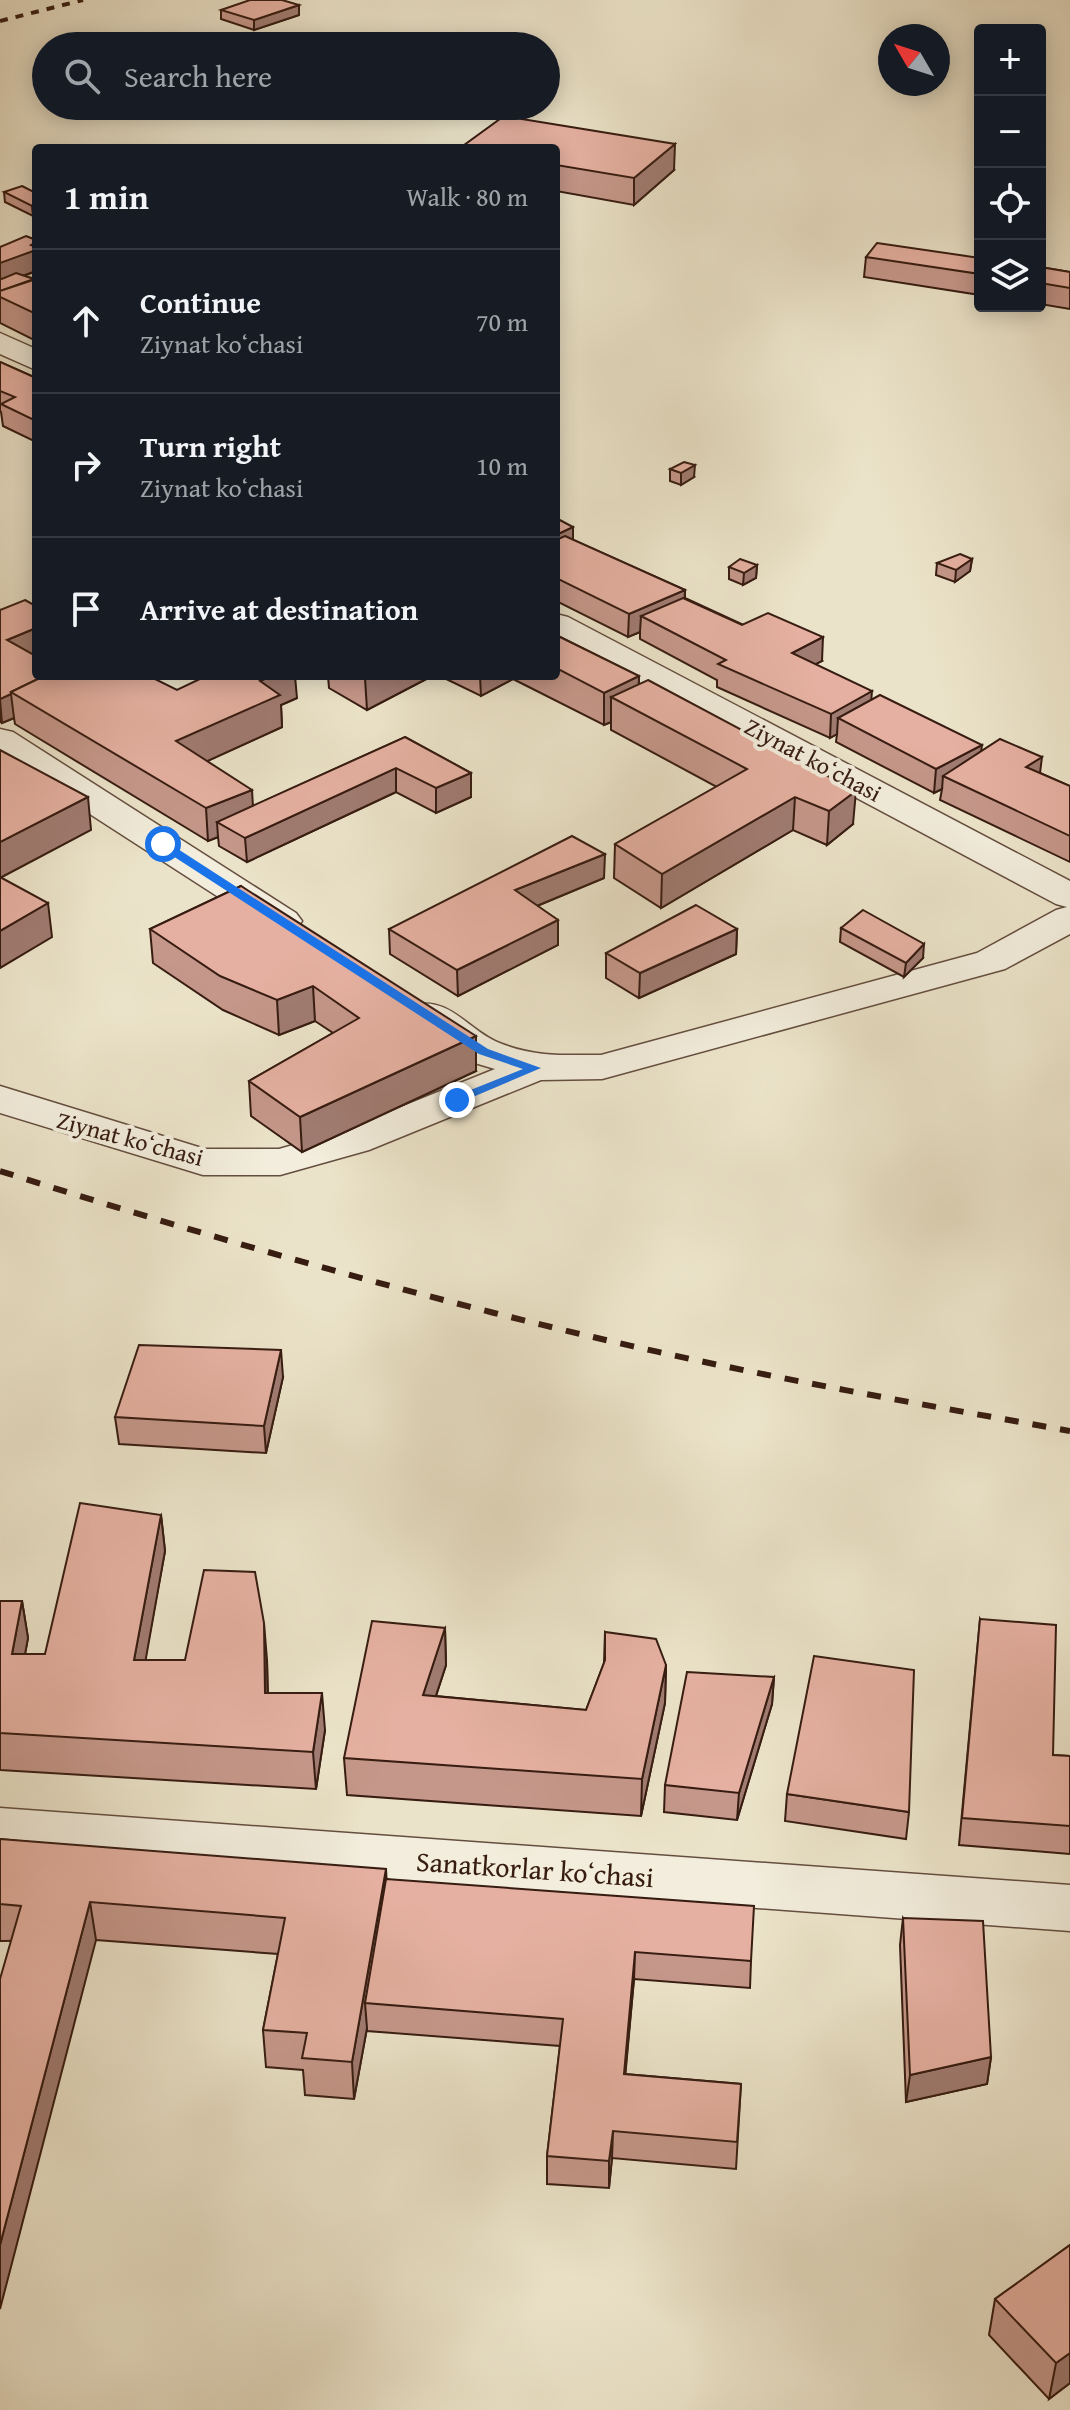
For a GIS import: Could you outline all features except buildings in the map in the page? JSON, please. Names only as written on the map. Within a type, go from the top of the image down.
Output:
[{"type":"street","points":[[0,342],[32,359]]},
{"type":"street","name":"Ziynat koʻchasi","points":[[560,626],[1070,896]]},
{"type":"street","points":[[0,740],[309,938]]},
{"type":"street","name":"Ziynat koʻchasi","points":[[402,998],[483,1052],[535,1068],[602,1067],[991,961],[1070,918]]},
{"type":"street","name":"Ziynat koʻchasi","points":[[0,1099],[203,1162],[280,1162],[354,1141],[535,1068]]},
{"type":"street","name":"Sanatkorlar koʻchasi","points":[[0,1830],[1070,1908]]},
{"type":"railway","points":[[0,21],[83,0]]},
{"type":"railway","points":[[0,1171],[334,1270],[587,1336],[771,1376],[1070,1431]]},
{"type":"route","points":[[163,844],[483,1052],[535,1068],[457,1100]]}]
